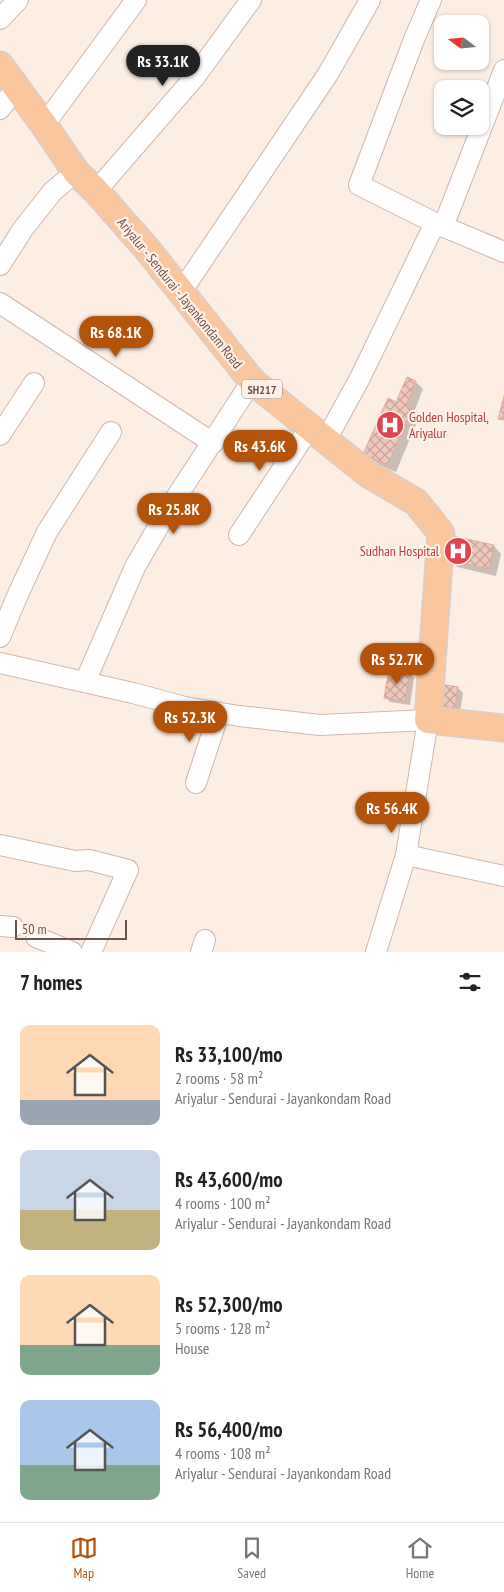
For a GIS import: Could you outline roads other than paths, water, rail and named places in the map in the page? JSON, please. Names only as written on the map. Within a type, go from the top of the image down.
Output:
[{"type":"main road","name":"Ariyalur - Sendurai - Jayankondam Road","points":[[0,65],[44,124],[76,172],[96,191],[147,249],[252,381],[368,474],[416,502],[441,533],[428,720]]},
{"type":"main road","points":[[428,720],[504,728]]},
{"type":"street","points":[[0,19],[18,0]]},
{"type":"street","points":[[44,124],[136,0]]},
{"type":"street","points":[[96,191],[194,78],[251,0]]},
{"type":"street","points":[[181,292],[328,74],[370,0]]},
{"type":"street","points":[[432,0],[415,37],[358,185],[439,225],[504,252]]},
{"type":"street","points":[[239,535],[360,378],[439,225],[504,70]]},
{"type":"street","points":[[0,109],[16,88]]},
{"type":"street","points":[[0,265],[23,229],[53,191],[76,172]]},
{"type":"street","points":[[0,303],[213,443]]},
{"type":"street","points":[[85,682],[134,567],[168,510],[252,381]]},
{"type":"street","points":[[0,435],[34,383]]},
{"type":"street","points":[[0,637],[47,532],[111,432]]},
{"type":"street","points":[[0,663],[219,713],[320,725],[428,720],[406,855],[376,952]]},
{"type":"street","points":[[196,783],[219,713]]},
{"type":"street","points":[[0,845],[75,861],[89,860],[128,870],[91,952]]},
{"type":"street","points":[[406,855],[504,876]]},
{"type":"street","points":[[36,937],[72,952]]},
{"type":"place","name":"Golden Hospital, Ariyalur","points":[[390,425]]},
{"type":"place","name":"Sudhan Hospital","points":[[458,551]]}]
